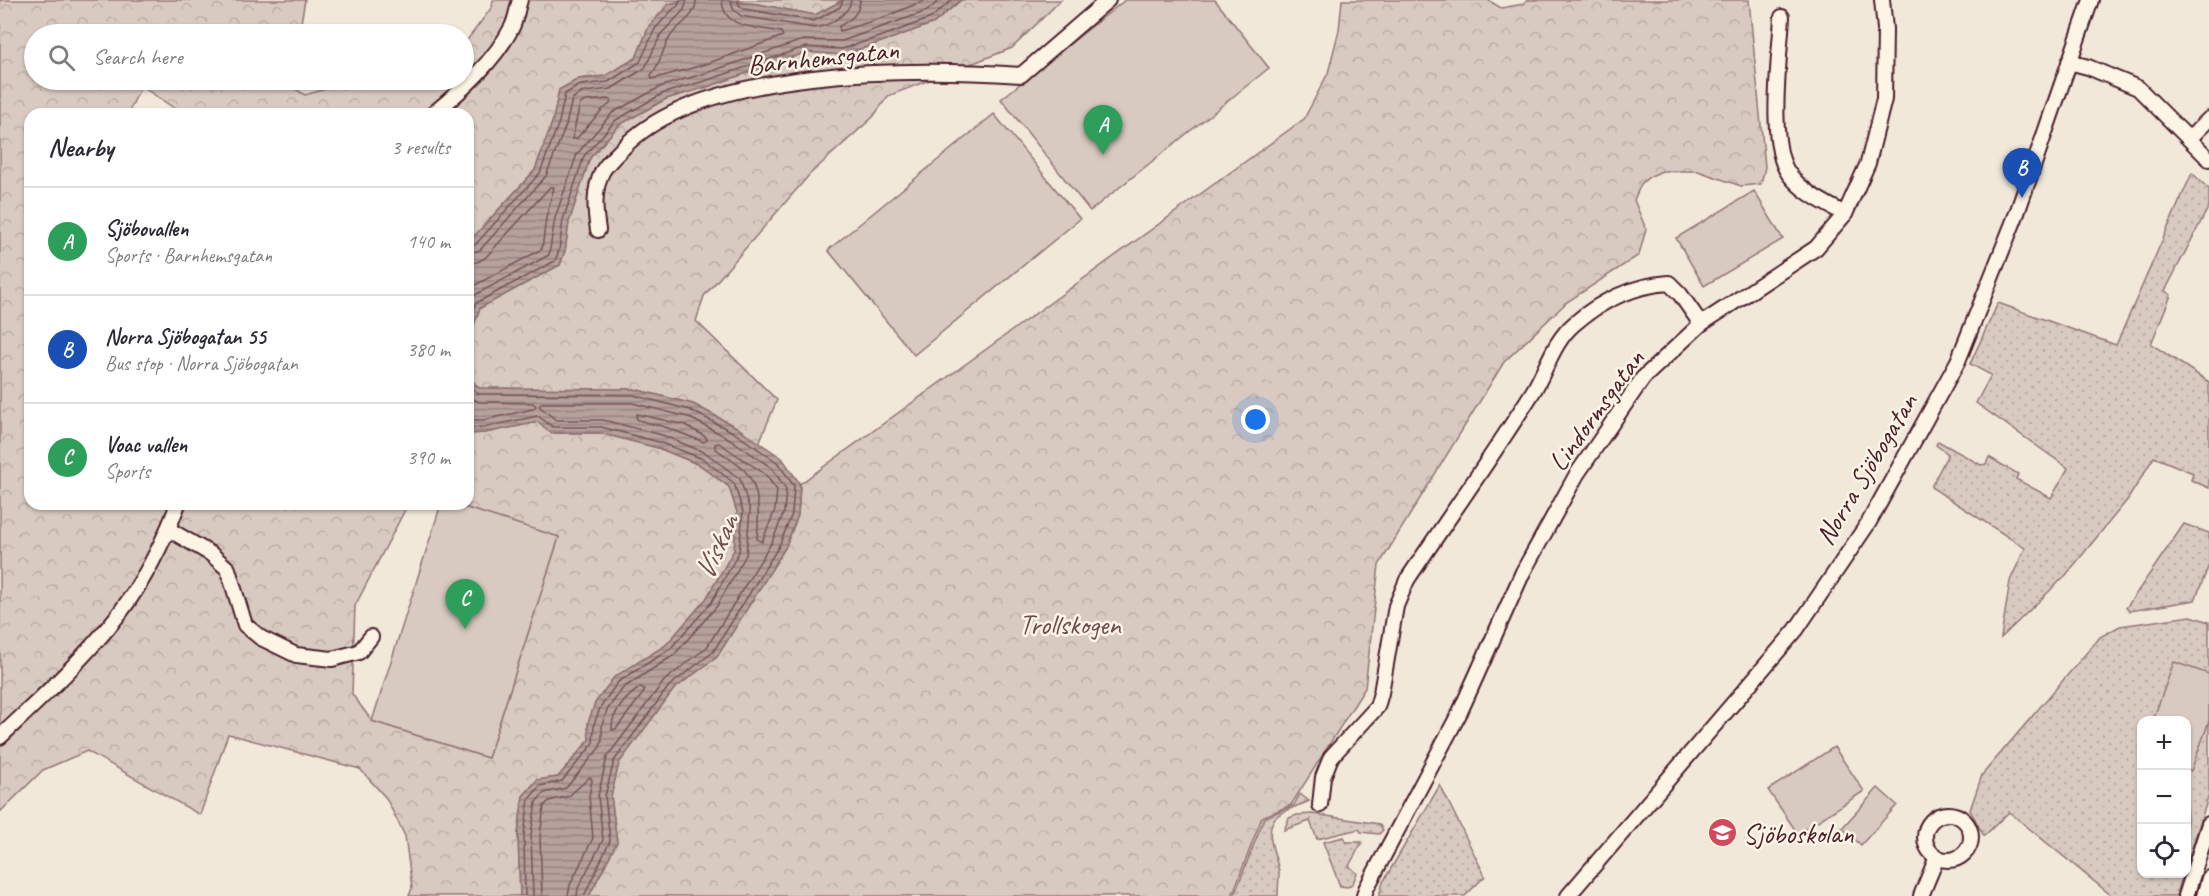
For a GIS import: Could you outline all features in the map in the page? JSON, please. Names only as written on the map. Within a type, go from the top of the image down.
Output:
[{"type":"street","points":[[474,77],[488,62],[512,27],[520,0]]},
{"type":"street","name":"Barnhemsgatan","points":[[598,230],[595,212],[597,188],[603,171],[635,135],[683,108],[778,83],[847,75],[918,72],[1021,75],[1108,0]]},
{"type":"street","name":"Lindormsgatan","points":[[1364,896],[1460,712],[1523,572],[1577,474],[1643,378],[1701,324],[1816,248],[1845,214],[1868,163],[1884,99],[1885,29],[1882,0]]},
{"type":"street","name":"Norra Sjöbogatan","points":[[1568,896],[1796,630],[1869,522],[1958,361],[2017,213],[2091,0]]},
{"type":"street","points":[[1782,17],[1776,136],[1780,157],[1788,172],[1799,185],[1811,195],[1845,214]]},
{"type":"street","points":[[2069,62],[2088,67],[2138,88],[2209,159]]},
{"type":"street","points":[[440,108],[462,90]]},
{"type":"street","points":[[2189,139],[2209,119]]},
{"type":"street","points":[[1320,805],[1323,777],[1331,757],[1377,707],[1396,606],[1407,580],[1535,388],[1558,344],[1573,324],[1603,303],[1648,284],[1669,284],[1680,294],[1701,324]]},
{"type":"street","points":[[0,737],[85,653],[120,612],[143,575],[176,510]]},
{"type":"street","points":[[168,529],[211,554],[228,569],[245,624],[261,638],[296,655],[332,659],[358,652],[371,637]]},
{"type":"street","points":[[2186,896],[2209,824]]},
{"type":"street","points":[[1921,896],[1937,857]]},
{"type":"street","points":[[2204,896],[2209,878]]},
{"type":"green space","points":[[0,0],[305,0],[301,24],[24,24],[24,90],[139,90],[131,108],[24,108],[24,510],[405,510],[355,606],[352,694],[372,721],[488,758],[559,537],[473,510],[474,434],[538,422],[551,433],[600,433],[658,448],[700,465],[729,487],[737,512],[734,550],[706,599],[666,645],[614,678],[595,703],[588,723],[589,740],[558,777],[537,780],[523,796],[518,834],[520,896],[409,896],[412,888],[405,836],[386,798],[360,769],[228,734],[200,815],[87,751],[43,770],[0,812]]},
{"type":"green space","points":[[493,0],[686,0],[669,4],[649,26],[636,58],[605,76],[578,79],[559,90],[553,120],[535,170],[474,236],[474,108],[174,108],[147,90],[297,90],[305,95],[322,90],[474,90],[474,31],[492,7]]},
{"type":"green space","points":[[719,0],[843,0],[815,15],[758,4]]},
{"type":"green space","points":[[961,0],[1061,0],[1012,48],[888,96],[873,117],[810,174],[704,296],[696,321],[777,400],[759,443],[736,427],[693,404],[634,389],[479,388],[474,383],[474,325],[480,308],[560,265],[565,251],[569,222],[590,158],[619,125],[666,99],[807,52],[843,55],[934,23]]},
{"type":"green space","points":[[1125,0],[1215,0],[1269,68],[1090,211],[1001,99]]},
{"type":"green space","name":"Trollskogen","points":[[1342,0],[1488,0],[1501,8],[1524,4],[1527,0],[1749,0],[1765,167],[1761,184],[1741,186],[1698,171],[1662,171],[1649,177],[1641,184],[1634,200],[1646,229],[1639,255],[1567,302],[1504,362],[1379,565],[1365,688],[1291,805],[1262,817],[1232,896],[589,896],[617,842],[611,796],[619,763],[674,689],[717,657],[785,548],[798,515],[800,484],[1304,119],[1328,73],[1339,30]]},
{"type":"green space","points":[[994,114],[1080,219],[914,355],[828,250]]},
{"type":"green space","points":[[2192,173],[2209,189],[2209,206],[2165,291],[2171,295],[2151,344],[2209,382],[2209,488],[2191,480],[2193,473],[2154,457],[2128,499],[2066,575],[2001,638],[2010,581],[2025,548],[1931,487],[1948,454],[1936,445],[1938,441],[1981,465],[1986,464],[1989,457],[2018,474],[2016,479],[2051,498],[2068,468],[1976,403],[1991,375],[1970,364],[1998,303],[2116,345]]},
{"type":"green space","points":[[1754,191],[1783,239],[1704,286],[1676,238]]},
{"type":"green space","points":[[439,510],[473,510],[559,537],[488,758],[372,721]]},
{"type":"green space","points":[[2184,524],[2209,533],[2209,565],[2195,600],[2130,611],[2126,608]]},
{"type":"green space","points":[[2191,616],[2209,622],[2209,795],[2191,851],[2191,716],[2137,716],[2137,878],[2182,878],[2176,896],[2112,896],[2009,812],[1984,836],[1970,810],[1982,775],[2100,637],[2120,626]]},
{"type":"green space","points":[[2174,662],[2209,674],[2209,721],[2191,771],[2191,716],[2154,716]]},
{"type":"green space","points":[[1834,747],[1864,791],[1798,834],[1768,790]]},
{"type":"green space","points":[[1440,785],[1485,876],[1465,896],[1379,896],[1383,882]]},
{"type":"green space","points":[[1878,788],[1897,805],[1861,845],[1842,828]]},
{"type":"green space","points":[[1300,794],[1309,801],[1279,814],[1271,827],[1271,840],[1279,872],[1278,896],[1234,896],[1264,818],[1294,805]]},
{"type":"green space","points":[[1313,814],[1379,824],[1383,830],[1379,834],[1361,832],[1359,829],[1317,839],[1310,821],[1284,830],[1289,818]]},
{"type":"green space","points":[[1344,837],[1346,842],[1362,842],[1349,866],[1357,873],[1353,883],[1348,887],[1340,886],[1323,842]]},
{"type":"water","points":[[686,0],[719,0],[758,4],[815,15],[843,0],[961,0],[934,23],[843,55],[807,52],[666,99],[619,125],[590,158],[569,222],[565,251],[560,265],[480,308],[474,325],[474,236],[535,170],[553,120],[559,90],[578,79],[605,76],[636,58],[649,26],[669,4]]},
{"type":"water","points":[[474,383],[479,388],[634,389],[693,404],[736,427],[782,458],[800,484],[798,515],[785,548],[717,657],[674,689],[619,763],[611,796],[617,842],[589,896],[520,896],[518,834],[523,796],[537,780],[558,777],[589,740],[588,723],[595,703],[614,677],[666,645],[706,599],[734,550],[737,512],[729,487],[700,465],[658,448],[600,433],[551,433],[538,422],[474,434]]},
{"type":"place","name":"Sjöbovallen","points":[[1103,155]]},
{"type":"place","name":"Norra Sjöbogatan 55","points":[[2022,198]]},
{"type":"place","name":"Voac vallen","points":[[465,629]]},
{"type":"place","name":"Sjöboskolan","points":[[1722,833]]},
{"type":"water label","name":"Viskan","points":[[716,547]]}]
